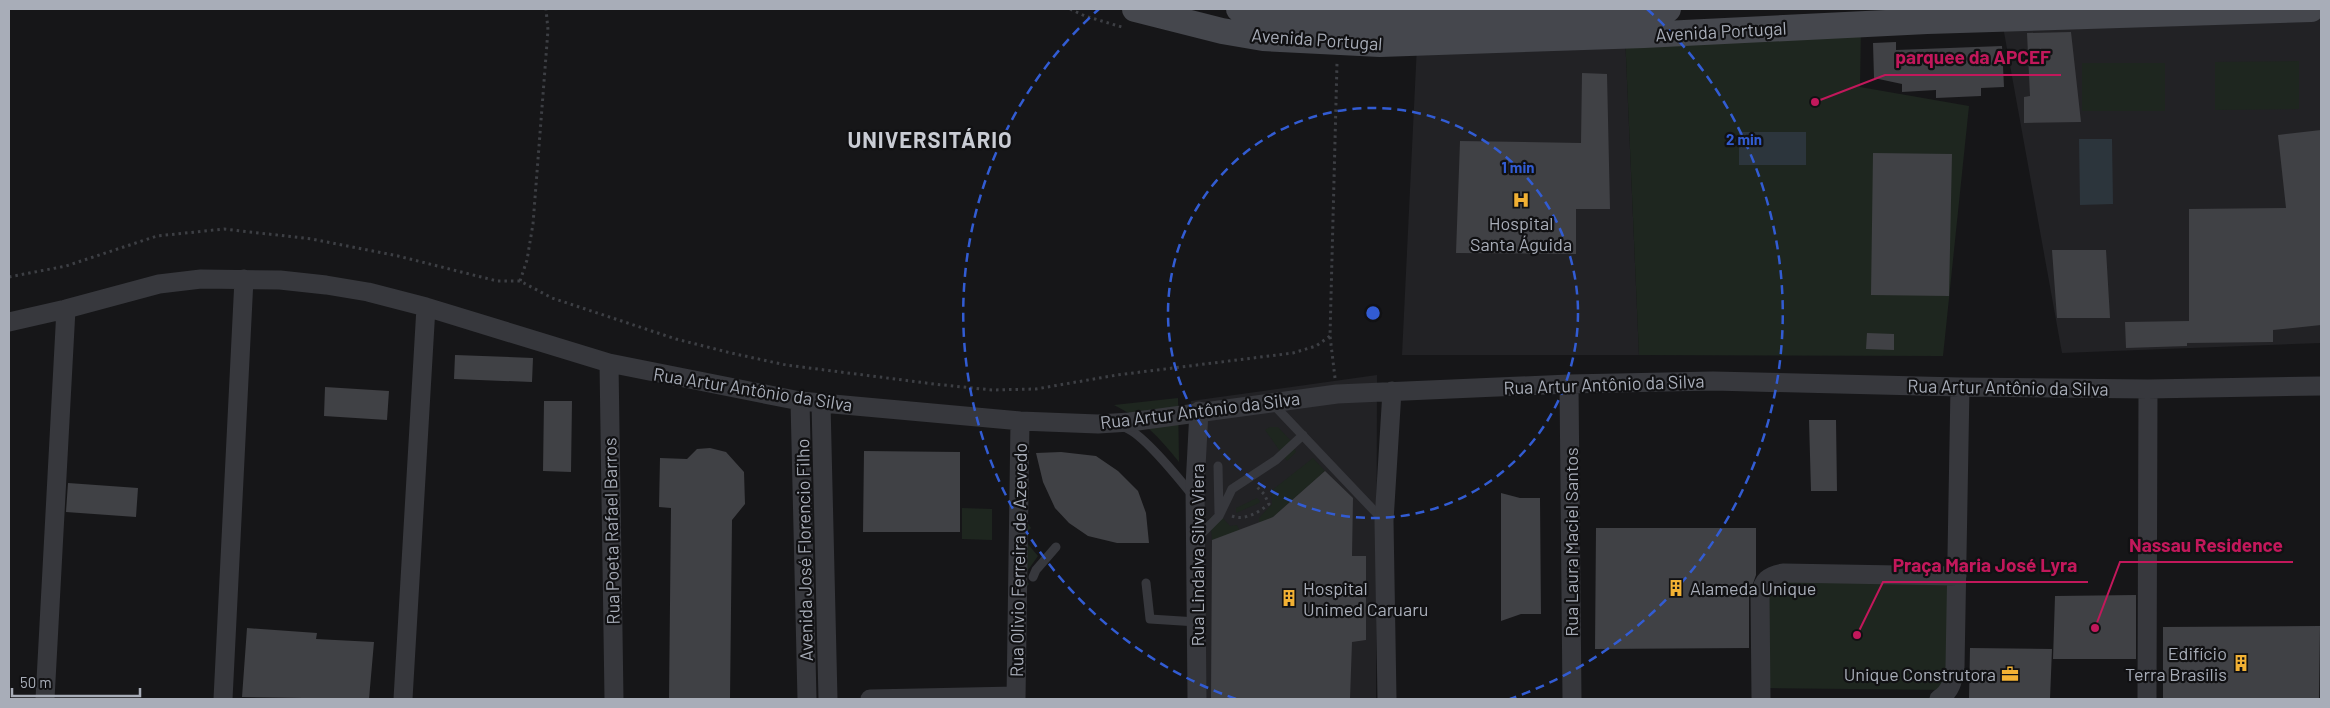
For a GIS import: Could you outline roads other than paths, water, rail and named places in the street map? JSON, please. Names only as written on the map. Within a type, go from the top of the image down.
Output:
[{"type":"street","name":"Avenida Portugal","points":[[1135,9],[1224,20],[1263,38],[1329,43],[1422,43],[1928,21],[2310,9]]},
{"type":"street","name":"Avenida Portugal","points":[[1239,9],[1289,16],[1354,19],[1423,19],[1668,9]]},
{"type":"street","name":"Rua Artur Antônio da Silva","points":[[9,322],[159,284],[200,279],[326,284],[368,292],[426,307],[609,363],[800,400],[1020,421],[1098,424],[1130,422],[1199,411],[1338,394],[1570,384],[1713,381],[1960,387],[2148,388],[2321,386]]},
{"type":"street","points":[[223,699],[244,280]]},
{"type":"street","points":[[403,699],[426,307]]},
{"type":"street","points":[[45,699],[66,309]]},
{"type":"street","name":"Rua Poeta Rafael Barros","points":[[609,363],[614,699]]},
{"type":"street","name":"Rua Laura Maciel Santos","points":[[1570,384],[1572,699]]},
{"type":"street","points":[[1939,699],[1947,694],[1953,683],[1960,387]]},
{"type":"street","points":[[2147,699],[2148,388]]},
{"type":"street","points":[[1387,699],[1384,521],[1392,391]]},
{"type":"street","name":"Avenida José Florencio Filho","points":[[800,400],[807,699]]},
{"type":"street","name":"Avenida José Florencio Filho","points":[[822,403],[828,699]]},
{"type":"street","name":"Rua Lindalva Silva Viera","points":[[1197,699],[1196,499],[1199,411]]},
{"type":"street","name":"Rua Olivio Ferreira de Azevedo","points":[[1016,697],[1020,421]]},
{"type":"street","points":[[1761,699],[1762,585],[1767,578],[1783,573],[1956,576]]},
{"type":"street","points":[[870,699],[1016,697]]},
{"type":"lane","points":[[1271,402],[1384,521]]},
{"type":"lane","points":[[1098,424],[1128,428],[1164,462],[1196,499]]},
{"type":"lane","points":[[1197,538],[1219,516],[1232,489],[1276,460],[1303,435]]},
{"type":"lane","points":[[1218,466],[1219,516]]},
{"type":"lane","points":[[1033,577],[1036,570],[1056,547]]},
{"type":"lane","points":[[1146,583],[1149,596],[1150,619],[1197,622]]},
{"type":"place","name":"parquee da APCEF","points":[[1815,102]]},
{"type":"place","name":"Hospital Santa Águida","points":[[1521,200]]},
{"type":"place","name":"Alameda Unique","points":[[1676,588]]},
{"type":"place","name":"Hospital Unimed Caruaru","points":[[1289,598]]},
{"type":"place","name":"Nassau Residence","points":[[2095,628]]},
{"type":"place","name":"Praça Maria José Lyra","points":[[1857,635]]},
{"type":"place","name":"Edifício Terra Brasilis","points":[[2241,663]]},
{"type":"place","name":"Unique Construtora","points":[[2010,674]]},
{"type":"district","name":"UNIVERSITÁRIO","points":[[930,139]]}]
